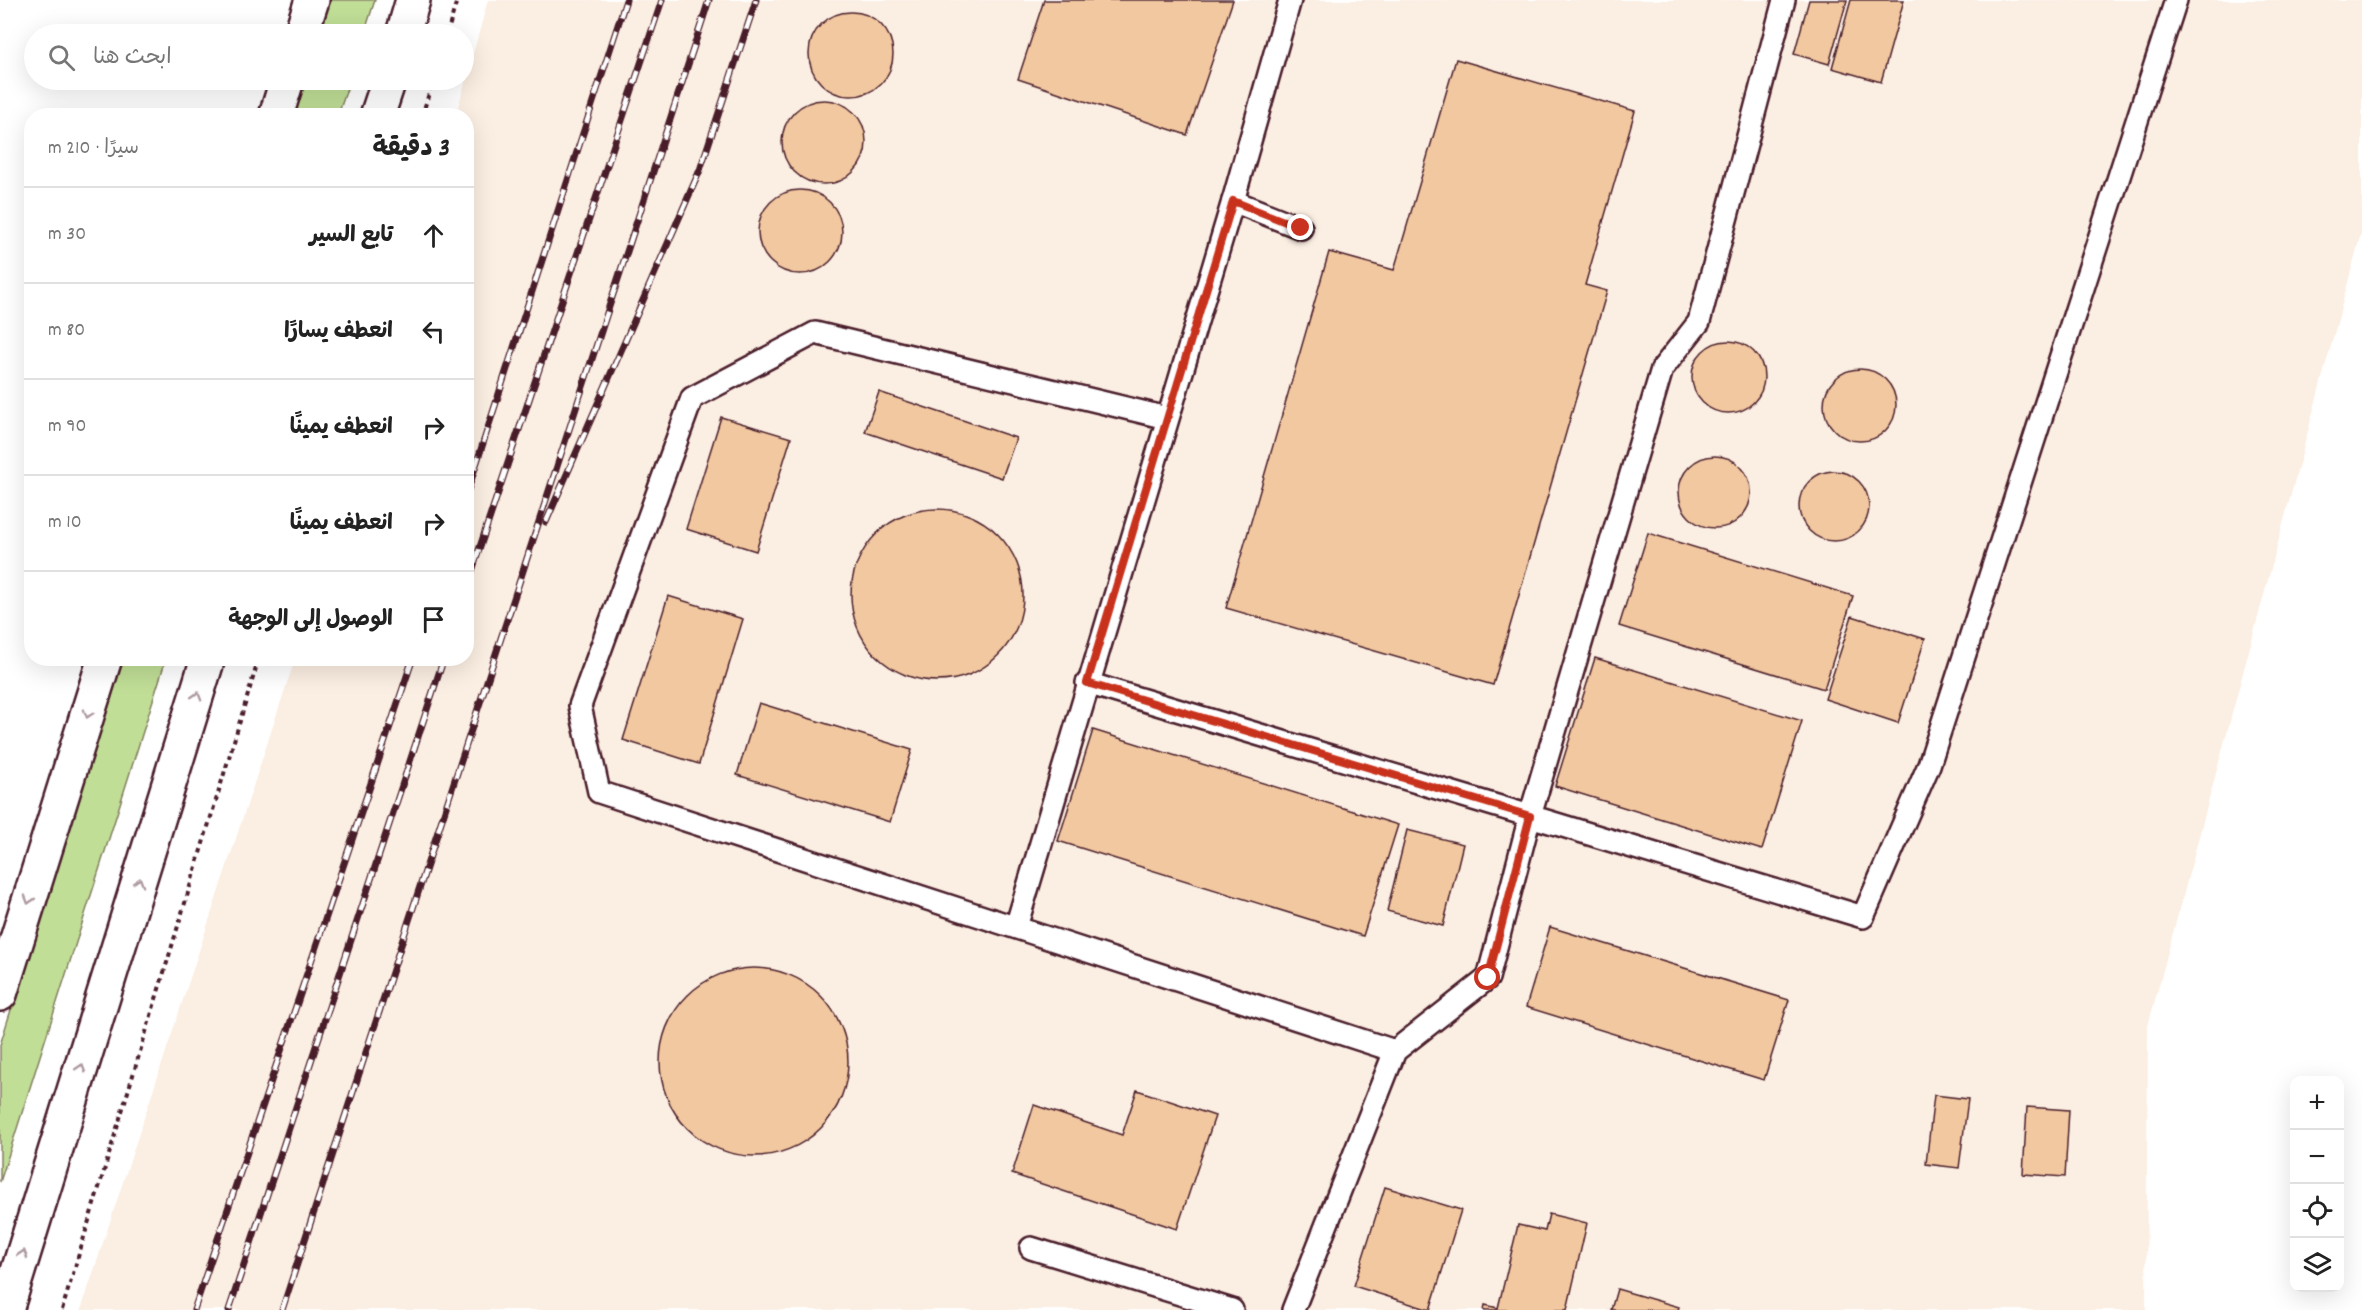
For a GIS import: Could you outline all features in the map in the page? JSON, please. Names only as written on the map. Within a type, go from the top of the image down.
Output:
[{"type":"street","points":[[304,24],[312,0]]},
{"type":"street","points":[[406,24],[413,0]]},
{"type":"street","points":[[278,108],[284,90]]},
{"type":"street","points":[[380,108],[386,90]]},
{"type":"street","points":[[0,994],[102,666]]},
{"type":"street","points":[[6,1310],[206,666]]},
{"type":"lane","points":[[1016,927],[1087,683],[1233,201],[1290,0]]},
{"type":"lane","points":[[1293,1310],[1395,1051],[1488,978],[1530,816],[1662,369],[1699,322],[1784,0]]},
{"type":"lane","points":[[1087,683],[1863,916],[1929,765],[2176,0]]},
{"type":"lane","points":[[1233,201],[1301,228]]},
{"type":"lane","points":[[1167,417],[815,333],[692,398],[580,706],[599,792],[1395,1051]]},
{"type":"lane","points":[[1031,1248],[1232,1310]]},
{"type":"path","points":[[450,24],[457,0]]},
{"type":"path","points":[[424,108],[430,90]]},
{"type":"path","points":[[62,1310],[257,666]]},
{"type":"shaded area","points":[[488,0],[2362,0],[2362,230],[2148,1026],[2146,1310],[81,1310],[293,666],[474,666],[474,108],[458,108],[463,90],[474,90],[474,50]]},
{"type":"green space","points":[[330,0],[375,0],[367,24],[322,24]]},
{"type":"green space","points":[[302,90],[347,90],[340,108],[296,108]]},
{"type":"green space","points":[[119,666],[164,666],[0,1182],[0,1045]]},
{"type":"building","points":[[1044,0],[1233,0],[1187,135],[1018,79]]},
{"type":"building","points":[[1809,0],[1847,0],[1829,64],[1794,54]]},
{"type":"building","points":[[1851,0],[1904,0],[1881,82],[1832,68]]},
{"type":"building","points":[[851,12],[867,15],[881,24],[890,38],[893,54],[890,70],[881,84],[867,93],[851,96],[835,93],[821,84],[812,70],[809,54],[812,38],[821,24],[835,15]]},
{"type":"building","points":[[1456,59],[1635,111],[1585,285],[1607,291],[1493,685],[1226,608],[1329,252],[1394,270]]},
{"type":"building","points":[[824,100],[840,103],[854,112],[863,126],[866,142],[863,158],[854,172],[840,181],[824,184],[808,181],[794,172],[785,158],[782,142],[785,126],[794,112],[808,103]]},
{"type":"building","points":[[800,190],[816,193],[830,202],[839,216],[842,232],[839,248],[830,262],[816,271],[800,274],[784,271],[770,262],[761,248],[758,232],[761,216],[770,202],[784,193]]},
{"type":"building","points":[[1728,341],[1748,347],[1758,357],[1764,377],[1758,397],[1748,407],[1728,413],[1708,407],[1698,397],[1692,377],[1698,357],[1708,347]]},
{"type":"building","points":[[1860,369],[1880,375],[1890,385],[1896,405],[1890,425],[1880,435],[1860,441],[1840,435],[1830,425],[1824,405],[1830,385],[1840,375]]},
{"type":"building","points":[[879,392],[1016,438],[1002,478],[865,432]]},
{"type":"building","points":[[721,417],[791,438],[756,551],[686,529]]},
{"type":"building","points":[[1715,456],[1735,462],[1745,472],[1751,492],[1745,512],[1735,522],[1715,528],[1695,522],[1685,512],[1679,492],[1685,472],[1695,462]]},
{"type":"building","points":[[1841,471],[1854,477],[1863,486],[1867,492],[1869,506],[1867,520],[1859,531],[1848,539],[1827,541],[1809,531],[1801,520],[1799,499],[1809,481],[1820,473]]},
{"type":"building","points":[[937,509],[970,516],[985,523],[998,534],[1009,547],[1016,562],[1023,595],[1016,628],[1009,643],[998,656],[985,667],[970,674],[937,681],[904,674],[889,667],[876,656],[865,643],[858,628],[851,595],[858,562],[865,547],[876,534],[889,523],[904,516]]},
{"type":"building","points":[[1648,533],[1853,596],[1824,689],[1619,626]]},
{"type":"building","points":[[668,596],[743,619],[699,764],[623,740]]},
{"type":"building","points":[[1852,616],[1925,639],[1898,723],[1825,699]]},
{"type":"building","points":[[1595,658],[1802,721],[1762,850],[1555,786]]},
{"type":"building","points":[[759,703],[912,750],[890,822],[737,775]]},
{"type":"building","points":[[1093,730],[1398,825],[1363,936],[1058,841]]},
{"type":"building","points":[[1407,830],[1463,844],[1443,926],[1387,911]]},
{"type":"building","points":[[1550,927],[1789,1000],[1764,1080],[1526,1007]]},
{"type":"building","points":[[745,968],[763,968],[798,979],[814,989],[827,1002],[841,1026],[848,1062],[841,1098],[827,1122],[814,1135],[781,1152],[763,1156],[745,1156],[710,1145],[694,1135],[681,1122],[664,1089],[660,1071],[660,1053],[671,1018],[681,1002],[694,989],[727,972]]},
{"type":"building","points":[[1137,1090],[1215,1116],[1177,1229],[1012,1174],[1034,1105],[1122,1135]]},
{"type":"building","points":[[1934,1095],[1968,1099],[1959,1168],[1926,1164]]},
{"type":"building","points":[[2027,1107],[2069,1110],[2065,1177],[2023,1174]]},
{"type":"building","points":[[1385,1187],[1461,1210],[1430,1310],[1354,1286]]},
{"type":"building","points":[[1549,1214],[1587,1223],[1567,1310],[1484,1310],[1485,1305],[1498,1308],[1518,1225],[1545,1231]]},
{"type":"building","points":[[1617,1289],[1679,1307],[1678,1310],[1611,1310]]},
{"type":"railway","points":[[474,471],[626,0]]},
{"type":"railway","points":[[474,565],[662,0]]},
{"type":"railway","points":[[282,1310],[709,0]]},
{"type":"railway","points":[[546,522],[700,170],[756,0]]},
{"type":"railway","points":[[194,1310],[410,666]]},
{"type":"railway","points":[[229,1310],[441,666]]},
{"type":"route","points":[[1301,228],[1233,201],[1087,683],[1530,816],[1488,978]]}]
